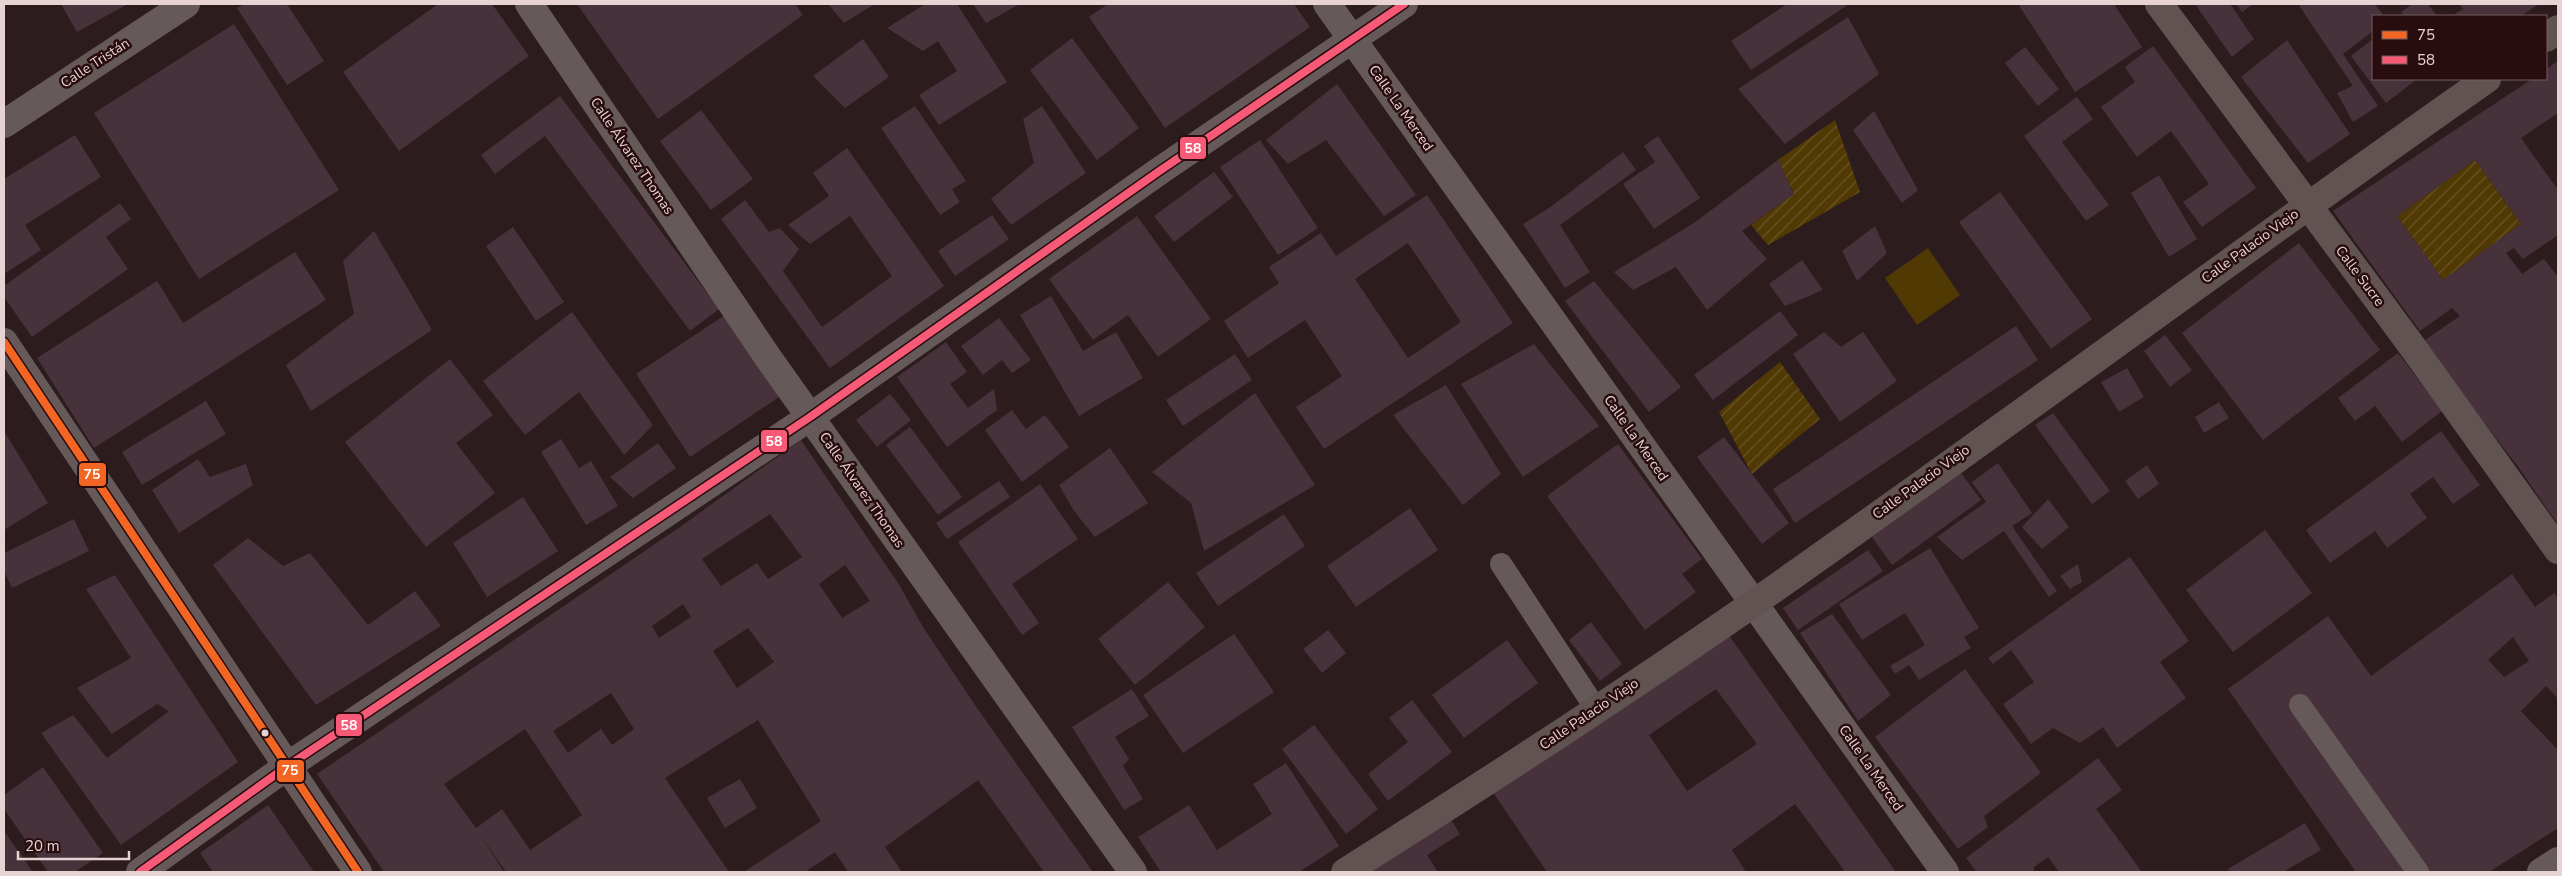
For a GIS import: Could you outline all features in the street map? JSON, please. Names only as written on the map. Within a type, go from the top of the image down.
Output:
[{"type":"street","name":"Calle Tristán","points":[[4,124],[186,4]]},
{"type":"street","name":"Calle Álvarez Thomas","points":[[529,4],[769,359],[1133,872]]},
{"type":"street","name":"Calle La Merced","points":[[1327,4],[1945,872]]},
{"type":"street","points":[[140,872],[286,768],[1163,179],[1404,4]]},
{"type":"street","name":"Calle Sucre","points":[[2159,4],[2415,350],[2558,550]]},
{"type":"street","points":[[2547,37],[2558,30]]},
{"type":"street","name":"Calle Palacio Viejo","points":[[1345,872],[1479,788],[1753,603],[2306,205],[2487,80]]},
{"type":"street","points":[[4,342],[286,768],[358,872]]},
{"type":"street","points":[[2541,872],[2558,860]]},
{"type":"lane","points":[[1502,564],[1596,709]]},
{"type":"lane","points":[[2300,705],[2418,872]]},
{"type":"shaded area","points":[[1835,120],[1860,192],[1768,245],[1751,225],[1794,194],[1778,160]]},
{"type":"shaded area","points":[[2475,160],[2521,224],[2443,280],[2397,216]]},
{"type":"shaded area","points":[[1928,248],[1960,295],[1917,325],[1885,278]]},
{"type":"shaded area","points":[[1780,362],[1820,419],[1752,474],[1719,412]]},
{"type":"building","points":[[61,4],[128,4],[77,32]]},
{"type":"building","points":[[245,4],[287,4],[324,61],[287,85],[237,8]]},
{"type":"building","points":[[438,4],[492,4],[529,56],[399,151],[343,72]]},
{"type":"building","points":[[577,4],[795,4],[803,15],[658,119]]},
{"type":"building","points":[[828,4],[875,4],[844,23]]},
{"type":"building","points":[[925,4],[957,4],[1007,82],[939,125],[919,95],[957,71],[938,41],[923,51],[887,28]]},
{"type":"building","points":[[973,4],[1020,4],[986,23]]},
{"type":"building","points":[[1108,4],[1294,4],[1310,27],[1165,128],[1089,17]]},
{"type":"building","points":[[1787,4],[1844,4],[1846,6],[1751,70],[1731,41]]},
{"type":"building","points":[[2018,4],[2114,4],[2142,47],[2075,92]]},
{"type":"building","points":[[2195,4],[2230,4],[2254,39],[2232,57]]},
{"type":"building","points":[[2236,4],[2253,4],[2242,12]]},
{"type":"building","points":[[2298,4],[2375,4],[2383,15],[2372,15],[2372,32],[2343,54],[2378,106],[2353,122],[2337,93],[2353,86]]},
{"type":"building","points":[[2412,4],[2428,4],[2436,15],[2403,15],[2401,12]]},
{"type":"building","points":[[2459,4],[2539,4],[2522,15],[2454,15],[2463,9]]},
{"type":"building","points":[[1848,17],[1879,74],[1785,144],[1738,89]]},
{"type":"building","points":[[234,24],[339,190],[199,279],[94,113]]},
{"type":"building","points":[[1072,38],[1139,128],[1097,160],[1030,70]]},
{"type":"building","points":[[863,39],[889,77],[845,108],[813,76]]},
{"type":"building","points":[[2287,40],[2350,134],[2308,163],[2241,77]]},
{"type":"building","points":[[2372,40],[2372,80],[2416,80],[2386,103],[2351,56]]},
{"type":"building","points":[[2153,46],[2256,188],[2202,227],[2183,202],[2209,184],[2171,131],[2137,157],[2101,107],[2135,82],[2125,67]]},
{"type":"building","points":[[2025,47],[2059,89],[2038,106],[2005,63]]},
{"type":"building","points":[[2558,61],[2558,113],[2521,138],[2558,190],[2558,235],[2523,259],[2514,248],[2506,253],[2522,274],[2544,259],[2558,277],[2558,525],[2519,468],[2422,342],[2460,316],[2452,308],[2420,331],[2333,211],[2530,80],[2547,80],[2547,68]],"holes":[[[2475,160],[2521,224],[2443,280],[2397,216]]]},
{"type":"building","points":[[1337,84],[1416,195],[1384,216],[1326,140],[1288,164],[1266,140]]},
{"type":"building","points":[[560,96],[719,309],[690,331],[545,136],[495,174],[481,155]]},
{"type":"building","points":[[2077,97],[2093,119],[2062,142],[2109,205],[2086,221],[2024,136]]},
{"type":"building","points":[[915,106],[966,181],[952,189],[960,202],[940,215],[881,128]]},
{"type":"building","points":[[1042,106],[1086,173],[1011,225],[991,199],[1034,163],[1023,119]]},
{"type":"building","points":[[701,110],[753,179],[711,210],[660,141]]},
{"type":"building","points":[[1874,111],[1918,190],[1902,203],[1853,130]]},
{"type":"building","points":[[75,135],[101,177],[25,225],[41,250],[4,274],[4,179]]},
{"type":"building","points":[[1658,136],[1700,198],[1654,229],[1623,184],[1655,162],[1644,146]]},
{"type":"building","points":[[1260,140],[1318,228],[1278,255],[1220,167]]},
{"type":"building","points":[[847,148],[944,286],[830,368],[721,219],[745,200],[769,232],[780,228],[799,249],[783,271],[822,327],[892,276],[850,216],[810,244],[788,225],[829,196],[813,173]]},
{"type":"building","points":[[1623,152],[1636,170],[1560,225],[1590,272],[1565,288],[1523,224],[1549,208]]},
{"type":"building","points":[[1778,160],[1794,194],[1742,231],[1767,259],[1707,310],[1676,267],[1633,290],[1614,272],[1694,223]]},
{"type":"building","points":[[1214,172],[1233,197],[1174,242],[1154,216]]},
{"type":"building","points":[[2159,175],[2197,239],[2169,257],[2131,193]]},
{"type":"building","points":[[2000,192],[2092,319],[2051,349],[1959,222]]},
{"type":"building","points":[[1427,195],[1513,323],[1324,449],[1296,407],[1342,376],[1305,320],[1248,358],[1224,321],[1279,283],[1269,267],[1321,233],[1336,256]],"holes":[[[1408,243],[1461,322],[1408,358],[1355,279]]]},
{"type":"building","points":[[120,203],[131,219],[106,237],[128,269],[32,337],[4,297],[4,286]]},
{"type":"building","points":[[992,215],[1009,239],[955,276],[938,251]]},
{"type":"building","points":[[1137,216],[1211,319],[1158,357],[1128,315],[1093,340],[1049,279]]},
{"type":"building","points":[[1875,226],[1887,253],[1857,281],[1842,251]]},
{"type":"building","points":[[513,227],[564,302],[536,321],[486,246]]},
{"type":"building","points":[[374,231],[432,330],[311,411],[286,365],[354,314],[343,261]]},
{"type":"building","points":[[2299,243],[2380,350],[2263,440],[2182,333]]},
{"type":"building","points":[[295,252],[326,300],[94,448],[37,358],[157,281],[183,323]]},
{"type":"building","points":[[1802,260],[1823,290],[1785,306],[1769,284]]},
{"type":"building","points":[[1594,281],[1681,387],[1649,412],[1565,301]]},
{"type":"building","points":[[1051,296],[1083,351],[1116,332],[1143,378],[1079,416],[1020,315]]},
{"type":"building","points":[[1780,311],[1798,335],[1713,400],[1694,375]]},
{"type":"building","points":[[572,312],[653,425],[624,455],[579,392],[525,435],[483,381]]},
{"type":"building","points":[[725,315],[779,397],[690,457],[636,374]]},
{"type":"building","points":[[999,318],[1031,360],[1012,373],[1002,360],[983,375],[961,346]]},
{"type":"building","points":[[2016,326],[2038,360],[1795,523],[1773,489]]},
{"type":"building","points":[[1824,332],[1841,347],[1863,332],[1897,381],[1840,422],[1793,354]]},
{"type":"building","points":[[2165,335],[2192,370],[2170,387],[2144,351]]},
{"type":"building","points":[[946,342],[967,372],[950,384],[968,408],[994,389],[997,410],[947,447],[897,377]]},
{"type":"building","points":[[1534,344],[1599,426],[1523,477],[1461,384]]},
{"type":"building","points":[[2398,353],[2442,411],[2402,442],[2375,406],[2355,421],[2338,398]]},
{"type":"building","points":[[1235,354],[1252,380],[1183,426],[1166,400]]},
{"type":"building","points":[[450,359],[493,415],[456,443],[495,493],[426,547],[345,442]]},
{"type":"building","points":[[2127,368],[2144,397],[2119,412],[2101,382]]},
{"type":"building","points":[[1446,385],[1501,474],[1463,505],[1393,415]]},
{"type":"building","points":[[1255,393],[1315,485],[1204,551],[1191,503],[1152,472]]},
{"type":"building","points":[[890,394],[911,420],[877,447],[856,420]]},
{"type":"building","points":[[206,401],[226,434],[142,485],[122,452]]},
{"type":"building","points":[[2219,402],[2229,418],[2204,433],[2195,417]]},
{"type":"building","points":[[1012,410],[1026,429],[1045,415],[1069,447],[1022,482],[985,430]]},
{"type":"building","points":[[2053,413],[2110,491],[2092,504],[2035,425]]},
{"type":"building","points":[[910,427],[962,497],[938,515],[886,445]]},
{"type":"building","points":[[4,431],[48,503],[4,530]]},
{"type":"building","points":[[2441,431],[2480,485],[2453,504],[2433,477],[2410,494],[2427,518],[2387,548],[2375,531],[2330,563],[2306,530]]},
{"type":"building","points":[[1724,437],[1789,523],[1762,544],[1697,457]]},
{"type":"building","points":[[561,439],[579,468],[591,461],[618,506],[586,525],[541,452]]},
{"type":"building","points":[[801,440],[898,583],[923,627],[977,708],[1093,872],[1044,872],[978,780],[885,847],[902,872],[848,872],[835,852],[805,872],[744,872],[821,821],[758,720],[665,778],[729,872],[506,872],[479,833],[504,872],[384,872],[317,774],[680,527]],"holes":[[[770,514],[802,557],[768,579],[757,563],[721,586],[702,559]],[[845,565],[870,601],[842,618],[819,584]],[[683,604],[691,617],[659,638],[652,626]],[[748,628],[774,662],[737,688],[713,651]],[[611,693],[634,729],[612,745],[601,729],[568,753],[553,731]],[[525,729],[582,815],[530,850],[502,809],[476,828],[444,784]]]},
{"type":"building","points":[[658,443],[676,468],[633,498],[610,477]]},
{"type":"building","points":[[1618,444],[1702,559],[1682,574],[1696,592],[1645,630],[1547,496]]},
{"type":"building","points":[[1110,448],[1148,503],[1095,537],[1074,511],[1059,485]]},
{"type":"building","points":[[198,459],[210,477],[246,464],[253,485],[179,533],[152,490]]},
{"type":"building","points":[[1998,463],[2032,513],[2012,526],[2057,591],[2049,597],[2004,531],[1962,560],[1937,537],[1986,502],[1972,482]]},
{"type":"building","points":[[2147,465],[2159,484],[2138,499],[2125,481]]},
{"type":"building","points":[[1961,473],[1981,500],[1892,565],[1872,537]]},
{"type":"building","points":[[999,481],[1010,497],[947,539],[936,523]]},
{"type":"building","points":[[1040,484],[1078,539],[1012,584],[1039,623],[1022,635],[958,542]]},
{"type":"building","points":[[523,497],[558,551],[487,597],[453,543]]},
{"type":"building","points":[[2048,499],[2069,527],[2042,549],[2022,527]]},
{"type":"building","points":[[1410,508],[1438,550],[1356,607],[1327,566]]},
{"type":"building","points":[[1284,514],[1305,546],[1218,606],[1196,573]]},
{"type":"building","points":[[74,519],[89,551],[12,588],[4,571],[4,553]]},
{"type":"building","points":[[2265,530],[2312,593],[2233,652],[2186,590]]},
{"type":"building","points":[[248,538],[283,566],[310,553],[368,625],[415,591],[441,626],[316,705],[213,565]]},
{"type":"building","points":[[1930,548],[1979,628],[1964,637],[1971,648],[1919,680],[1909,665],[1895,674],[1890,666],[1925,645],[1905,613],[1862,640],[1839,604]]},
{"type":"building","points":[[1868,550],[1883,571],[1798,630],[1783,608]]},
{"type":"building","points":[[2130,557],[2189,641],[2160,662],[2186,698],[2117,748],[2103,727],[2080,743],[2053,728],[2031,744],[2003,704],[2034,682],[2011,650],[1993,664],[1988,658]]},
{"type":"building","points":[[2078,564],[2082,582],[2070,589],[2060,576]]},
{"type":"building","points":[[2512,574],[2535,607],[2554,593],[2558,598],[2558,699],[2546,686],[2521,711],[2558,750],[2558,828],[2489,872],[2356,872],[2228,689],[2328,616],[2371,676]],"holes":[[[2513,637],[2529,661],[2504,677],[2488,660]]]},
{"type":"building","points":[[115,575],[238,762],[121,845],[41,733],[73,715],[107,758],[169,711],[157,704],[112,734],[77,688],[131,658],[86,589]]},
{"type":"building","points":[[1168,582],[1205,627],[1135,685],[1098,639]]},
{"type":"building","points":[[1832,614],[1891,695],[1858,721],[1800,633]]},
{"type":"building","points":[[1591,622],[1622,664],[1600,681],[1569,640]]},
{"type":"building","points":[[1328,630],[1346,653],[1322,673],[1303,649]]},
{"type":"building","points":[[1234,634],[1274,692],[1183,753],[1143,695]]},
{"type":"building","points":[[1728,634],[1896,872],[1840,872],[1844,870],[1795,804],[1732,850],[1746,872],[1547,872],[1492,791]],"holes":[[[1716,689],[1757,744],[1687,791],[1649,735]]]},
{"type":"building","points":[[1507,640],[1538,683],[1464,738],[1432,695]]},
{"type":"building","points":[[1965,669],[2041,773],[1984,816],[1988,827],[1958,849],[1875,737]]},
{"type":"building","points":[[1132,689],[1149,716],[1115,737],[1129,759],[1123,766],[1143,799],[1124,810],[1072,727]]},
{"type":"building","points":[[1412,700],[1452,752],[1388,801],[1368,774],[1408,742],[1389,718]]},
{"type":"building","points":[[1314,725],[1378,809],[1346,834],[1282,749]]},
{"type":"building","points":[[2098,758],[2122,790],[2096,809],[2142,872],[2059,872],[2048,857],[2034,867],[2034,872],[1977,872],[1966,858]]},
{"type":"building","points":[[1286,763],[1339,846],[1299,872],[1161,872],[1138,837],[1189,805],[1217,850],[1272,814],[1253,784]]},
{"type":"building","points":[[43,767],[103,853],[75,872],[48,872],[4,809],[4,795]]},
{"type":"building","points":[[740,779],[757,808],[725,828],[707,798]]},
{"type":"building","points":[[268,805],[314,872],[213,872],[200,853]]},
{"type":"building","points":[[1450,818],[1460,834],[1427,855],[1438,872],[1366,872]]},
{"type":"building","points":[[2305,823],[2321,850],[2283,872],[2230,872],[2228,869]]},
{"type":"building","points":[[4,831],[33,872],[4,872]]},
{"type":"transit line","name":"58","points":[[140,872],[286,767],[810,417],[1158,172],[1404,4]]},
{"type":"transit line","name":"75","points":[[4,342],[358,872]]}]
